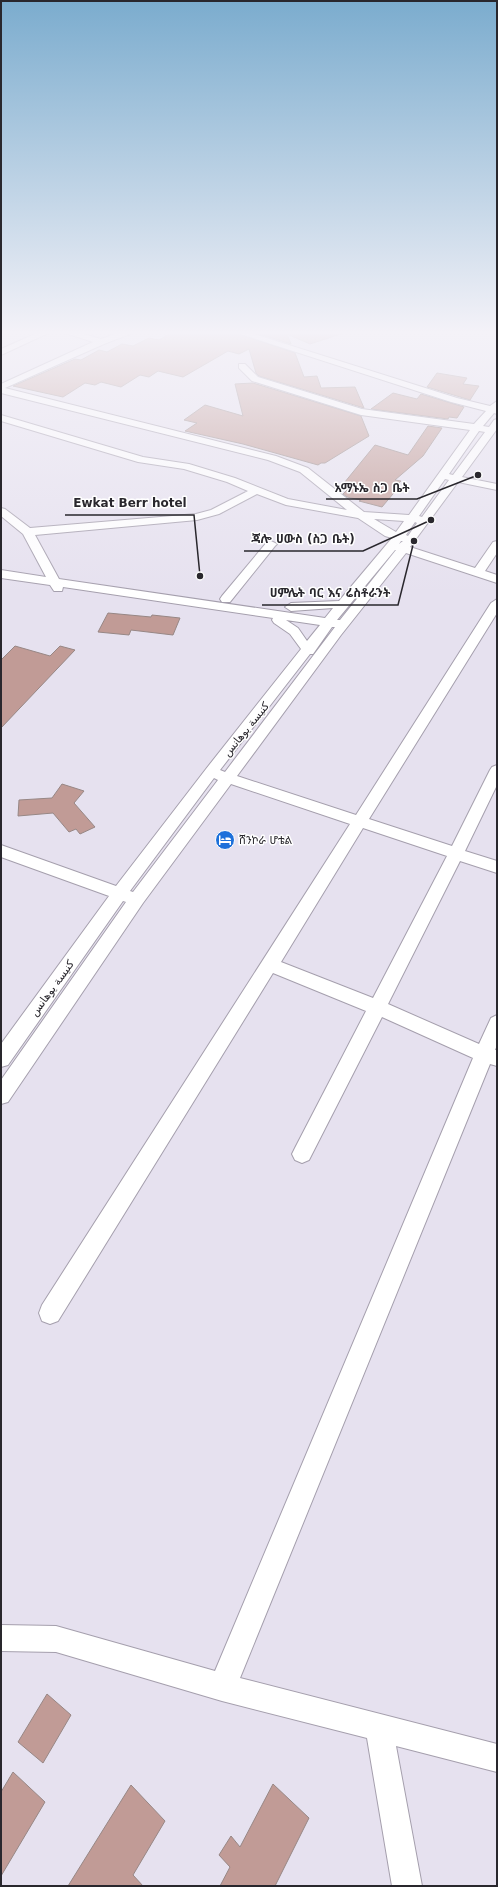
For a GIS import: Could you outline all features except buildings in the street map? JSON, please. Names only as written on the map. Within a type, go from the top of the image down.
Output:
[{"type":"street","points":[[1,418],[142,460],[185,466],[232,480],[286,502],[361,515],[418,519]]},
{"type":"street","points":[[113,418],[272,458],[304,470],[361,515],[401,543],[497,579]]},
{"type":"street","points":[[1,1096],[137,899],[227,778],[334,627],[401,543],[491,418]]},
{"type":"street","points":[[448,477],[497,487]]},
{"type":"street","points":[[28,532],[197,517],[215,512],[257,490]]},
{"type":"street","points":[[1,511],[28,532],[54,582]]},
{"type":"street","name":"كنيسة يوهانس","points":[[1,1059],[120,893],[211,772],[308,651],[334,627],[343,604],[401,543]]},
{"type":"street","points":[[226,599],[271,544]]},
{"type":"street","points":[[478,573],[497,544]]},
{"type":"street","points":[[1,574],[334,627]]},
{"type":"street","points":[[1,582],[54,582],[226,599],[286,607],[318,607],[343,604]]},
{"type":"street","points":[[54,582],[278,620],[334,627]]},
{"type":"street","points":[[50,1312],[497,603]]},
{"type":"street","points":[[278,620],[294,631],[308,651]]},
{"type":"street","points":[[302,1154],[456,854],[497,770]]},
{"type":"street","points":[[211,772],[497,867]]},
{"type":"street","points":[[1,851],[137,899]]},
{"type":"street","points":[[268,964],[377,1007],[490,1056]]},
{"type":"street","points":[[222,1687],[490,1056],[497,1023]]},
{"type":"street","points":[[1,1638],[56,1639],[222,1687],[497,1758]]},
{"type":"street","points":[[379,1728],[407,1886]]},
{"type":"place","name":"አማኑኤ ስጋ ቤት","points":[[478,475]]},
{"type":"place","name":"ጃሎ ሀውስ (ስጋ ቤት)","points":[[431,520]]},
{"type":"place","name":"ሀምሌት ባር እና ሬስቶራንት","points":[[414,541]]},
{"type":"place","name":"Ewkat Berr hotel","points":[[200,576]]},
{"type":"place","name":"ሸንኮራ ሆቴል","points":[[225,840]]}]
